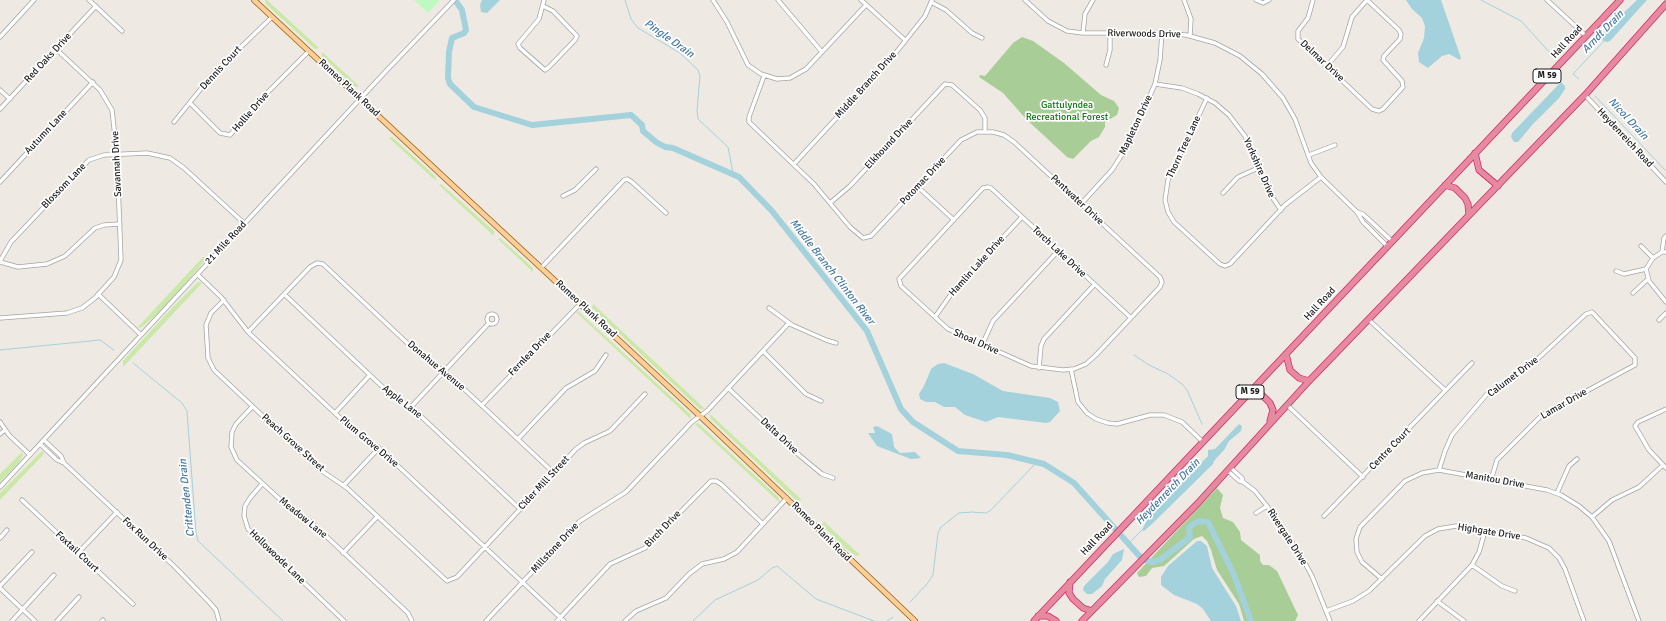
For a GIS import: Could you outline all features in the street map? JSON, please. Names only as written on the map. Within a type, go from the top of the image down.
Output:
[{"type":"highway","name":"Hall Road","points":[[1036,619],[1070,580],[1286,354],[1585,35],[1620,0]]},
{"type":"highway","points":[[1082,621],[1498,186],[1585,94],[1666,4]]},
{"type":"highway","points":[[1475,153],[1479,170],[1498,186]]},
{"type":"highway","points":[[1445,185],[1455,188],[1465,198],[1468,204],[1469,215]]},
{"type":"highway","points":[[1286,354],[1290,370],[1299,378],[1310,381]]},
{"type":"highway","points":[[1250,392],[1260,393],[1272,407],[1273,413],[1269,424]]},
{"type":"highway","points":[[1070,580],[1069,593],[1073,599],[1083,608],[1092,611]]},
{"type":"highway","points":[[1036,619],[1048,616],[1056,621]]},
{"type":"main road","name":"Romeo Plank Road","points":[[254,0],[700,416],[787,498],[858,568],[916,621]]},
{"type":"street","points":[[0,37],[34,0]]},
{"type":"street","points":[[89,0],[122,31]]},
{"type":"street","name":"21 Mile Road","points":[[0,487],[360,99],[454,0]]},
{"type":"street","points":[[543,6],[553,11],[577,36],[565,51],[545,70],[520,48],[518,44],[539,19],[544,0]]},
{"type":"street","points":[[713,0],[730,28],[746,62],[755,71],[764,76],[777,79],[795,76],[806,69],[866,5]]},
{"type":"street","points":[[778,0],[822,52]]},
{"type":"street","points":[[861,0],[905,40]]},
{"type":"street","name":"Riverwoods Drive","points":[[1025,0],[1048,21],[1057,27],[1083,33],[1162,33],[1190,36],[1215,43],[1232,51],[1262,74],[1279,92],[1292,112],[1309,156],[1321,177],[1357,212],[1363,214],[1389,243]]},
{"type":"street","points":[[1083,33],[1086,14],[1093,0]]},
{"type":"street","points":[[1184,0],[1191,19],[1190,36]]},
{"type":"street","points":[[1256,0],[1263,3],[1269,0]]},
{"type":"street","name":"Delmar Drive","points":[[1313,0],[1310,14],[1298,32],[1297,36],[1299,40],[1372,109],[1379,111],[1383,109],[1403,87],[1401,79],[1383,60],[1384,56],[1400,39],[1401,34],[1399,30],[1367,0]]},
{"type":"street","points":[[1327,66],[1341,50],[1352,17],[1367,0]]},
{"type":"street","points":[[1547,0],[1585,35]]},
{"type":"street","points":[[931,1],[946,10],[972,33],[982,38]]},
{"type":"street","name":"Middle Branch Drive","points":[[794,164],[887,64],[925,16],[931,1]]},
{"type":"street","name":"Red Oaks Drive","points":[[0,109],[96,6]]},
{"type":"street","name":"Dennis Court","points":[[174,122],[191,104],[213,74],[272,17]]},
{"type":"street","points":[[1106,65],[1110,50],[1110,33]]},
{"type":"street","name":"Mapleton Drive","points":[[1081,204],[1120,160],[1132,138],[1155,84],[1160,60],[1162,33]]},
{"type":"street","name":"Savannah Drive","points":[[0,318],[72,312],[86,305],[114,277],[122,254],[117,155],[112,110],[104,94],[93,82],[56,49]]},
{"type":"street","name":"Hollie Drive","points":[[191,104],[220,133],[230,135],[264,96],[309,51]]},
{"type":"street","points":[[764,76],[748,121],[794,164],[830,203]]},
{"type":"street","name":"Autumn Lane","points":[[0,182],[93,82]]},
{"type":"street","name":"Elkhound Drive","points":[[830,203],[850,186],[943,86],[948,84],[952,85],[982,112],[985,118],[985,131]]},
{"type":"street","name":"Yorkshire Drive","points":[[1155,84],[1182,88],[1207,98],[1225,111],[1240,127],[1269,193],[1281,210]]},
{"type":"street","points":[[0,90],[10,99]]},
{"type":"street","name":"Heydenreich Road","points":[[1585,94],[1666,182]]},
{"type":"street","name":"Thorn Tree Lane","points":[[1207,98],[1168,180],[1165,200],[1168,212],[1174,222],[1220,264],[1225,266],[1230,264],[1281,210]]},
{"type":"street","name":"Pentwater Drive","points":[[985,131],[997,132],[1011,139],[1160,277],[1162,282],[1160,287],[1131,318]]},
{"type":"street","name":"Potomac Drive","points":[[830,203],[850,227],[861,237],[866,239],[918,187],[961,140],[973,134],[985,131]]},
{"type":"street","points":[[1309,156],[1335,145]]},
{"type":"street","name":"Blossom Lane","points":[[0,261],[11,242],[85,163],[98,156],[153,154],[175,161],[245,224]]},
{"type":"street","points":[[1223,193],[1238,177],[1258,168]]},
{"type":"street","points":[[563,196],[575,190],[596,169]]},
{"type":"street","points":[[1281,210],[1321,177]]},
{"type":"street","points":[[541,268],[620,183],[627,179],[666,213]]},
{"type":"street","points":[[918,187],[954,220]]},
{"type":"street","name":"Torch Lake Drive","points":[[954,220],[984,188],[988,187],[1131,318]]},
{"type":"street","name":"Riverwoods Drive","points":[[1357,212],[1359,218],[1366,226],[1389,243]]},
{"type":"street","name":"Hamlin Lake Drive","points":[[935,317],[954,290],[1022,217]]},
{"type":"street","name":"Shoal Drive","points":[[954,220],[901,276],[899,281],[901,286],[952,331],[1039,368],[1071,369]]},
{"type":"street","points":[[1366,226],[1370,221]]},
{"type":"street","points":[[0,261],[18,267],[47,264],[65,256],[95,228],[104,225],[120,224]]},
{"type":"street","points":[[1666,236],[1664,238],[1664,252],[1652,258],[1646,269],[1648,279],[1666,302]]},
{"type":"street","points":[[1641,246],[1652,258]]},
{"type":"street","points":[[982,344],[993,321],[1058,251]]},
{"type":"street","name":"Donahue Avenue","points":[[284,294],[310,267],[317,263],[325,265],[421,356],[444,371],[554,473]]},
{"type":"street","points":[[1616,271],[1624,274],[1646,269]]},
{"type":"street","name":"Plum Grove Drive","points":[[198,275],[224,300],[248,332],[358,435],[379,448],[564,621]]},
{"type":"street","points":[[1633,293],[1648,279]]},
{"type":"street","points":[[1039,368],[1044,339],[1094,284]]},
{"type":"street","points":[[98,294],[141,335]]},
{"type":"street","points":[[248,332],[284,294]]},
{"type":"street","name":"Apple Lane","points":[[284,294],[392,396],[411,407],[520,509]]},
{"type":"street","name":"Peach Grove Street","points":[[224,300],[211,313],[207,322],[208,358],[216,373],[319,469],[344,486],[444,579],[449,581]]},
{"type":"street","name":"Fernlea Drive","points":[[482,405],[580,304]]},
{"type":"street","points":[[769,308],[789,323],[836,343]]},
{"type":"street","name":"Calumet Drive","points":[[1439,470],[1448,443],[1465,418],[1490,392],[1533,363],[1588,313],[1592,312],[1595,314],[1634,357],[1636,363]]},
{"type":"street","points":[[1659,320],[1666,313]]},
{"type":"street","points":[[1131,318],[1093,358],[1082,366],[1071,369],[1078,402],[1087,413],[1096,419],[1108,423],[1117,424],[1150,415],[1164,415],[1182,422],[1202,441]]},
{"type":"street","points":[[1369,320],[1445,390]]},
{"type":"street","points":[[411,407],[489,323]]},
{"type":"street","name":"Millstone Drive","points":[[486,621],[580,521],[626,492],[728,388],[789,323]]},
{"type":"street","points":[[763,351],[806,394],[821,401]]},
{"type":"street","points":[[518,439],[566,388],[595,370],[606,355]]},
{"type":"street","name":"Centre Court","points":[[1287,406],[1363,477],[1472,363]]},
{"type":"street","name":"Lamar Drive","points":[[1492,480],[1498,460],[1542,415],[1631,368],[1636,363]]},
{"type":"street","points":[[334,413],[370,375]]},
{"type":"street","name":"Delta Drive","points":[[728,388],[799,455],[822,474],[833,478]]},
{"type":"street","name":"Cider Mill Street","points":[[449,581],[455,579],[580,446],[614,428],[645,394]]},
{"type":"street","name":"Meadow Lane","points":[[252,407],[233,428],[232,447],[237,460],[285,504],[306,518],[408,613],[412,621]]},
{"type":"street","points":[[1666,409],[1638,422],[1635,426],[1649,450],[1666,468]]},
{"type":"street","points":[[0,422],[5,430],[30,455]]},
{"type":"street","points":[[0,434],[5,430]]},
{"type":"street","name":"Fox Run Drive","points":[[44,440],[61,456],[64,463]]},
{"type":"street","name":"Fox Run Drive","points":[[40,444],[57,460],[64,463],[175,566],[189,584],[216,610],[219,621]]},
{"type":"street","points":[[344,486],[379,448]]},
{"type":"street","points":[[1557,493],[1568,466],[1577,459]]},
{"type":"street","points":[[1592,517],[1612,500],[1639,487],[1663,465]]},
{"type":"street","name":"Rivergate Drive","points":[[1229,469],[1239,481],[1243,482],[1255,491],[1305,561],[1330,621]]},
{"type":"street","name":"Manitou Drive","points":[[1382,579],[1362,562],[1357,552],[1356,539],[1359,529],[1405,481],[1422,473],[1439,470],[1536,487],[1557,493],[1577,505],[1592,517],[1611,546],[1639,621]]},
{"type":"street","points":[[1324,516],[1363,477]]},
{"type":"street","name":"Birch Drive","points":[[557,621],[610,564],[645,548],[706,484],[713,481],[721,484],[763,524]]},
{"type":"street","name":"Hollowoode Lane","points":[[262,484],[253,493],[245,506],[244,516],[248,529],[344,621]]},
{"type":"street","points":[[625,621],[640,608],[666,598],[689,574],[702,564],[733,555],[787,498]]},
{"type":"street","name":"Foxtail Court","points":[[22,500],[133,604]]},
{"type":"street","points":[[1256,513],[1267,506]]},
{"type":"street","points":[[78,553],[117,512]]},
{"type":"street","points":[[343,553],[377,517]]},
{"type":"street","name":"Highgate Drive","points":[[1326,611],[1369,592],[1416,543],[1433,531],[1456,526],[1526,538],[1544,544],[1552,551],[1565,569],[1584,621]]},
{"type":"street","points":[[0,538],[7,530]]},
{"type":"street","points":[[1419,621],[1472,565],[1479,552],[1485,531]]},
{"type":"street","points":[[32,552],[0,587],[35,621]]},
{"type":"street","points":[[1472,565],[1502,586],[1515,591]]},
{"type":"street","points":[[12,621],[54,575]]},
{"type":"street","points":[[57,621],[79,597]]},
{"type":"street","points":[[1437,601],[1464,621]]},
{"type":"green space","points":[[265,0],[267,0],[319,48],[315,49],[266,4]]},
{"type":"green space","points":[[414,0],[440,0],[428,13]]},
{"type":"green space","name":"Gattulyndea Recreational Forest","points":[[1022,37],[1033,41],[1064,63],[1101,95],[1114,101],[1119,108],[1117,115],[1105,122],[1105,127],[1099,137],[1091,141],[1073,159],[1067,157],[1026,119],[1003,93],[979,77],[980,75],[985,76],[1013,43]]},
{"type":"green space","points":[[322,52],[359,86],[354,86],[322,56]]},
{"type":"green space","points":[[392,137],[435,176],[436,181],[389,138]]},
{"type":"green space","points":[[441,184],[494,231],[494,236],[439,185]]},
{"type":"green space","points":[[500,238],[533,268],[533,272],[498,239]]},
{"type":"green space","points":[[203,257],[206,259],[184,285],[157,314],[142,327],[137,328]]},
{"type":"green space","points":[[198,282],[202,283],[123,367],[123,361]]},
{"type":"green space","points":[[593,304],[705,409],[700,409],[592,308]]},
{"type":"green space","points":[[578,311],[690,414],[691,419],[576,312]]},
{"type":"green space","points":[[709,413],[802,500],[797,501],[711,419]]},
{"type":"green space","points":[[698,423],[778,497],[780,503],[695,424]]},
{"type":"green space","points":[[42,451],[44,452],[43,455],[0,500],[0,493]]},
{"type":"green space","points":[[22,452],[23,455],[19,462],[0,482],[0,474]]},
{"type":"green space","points":[[1217,488],[1223,495],[1220,508],[1223,518],[1233,522],[1240,532],[1241,540],[1260,555],[1260,561],[1263,565],[1269,565],[1277,571],[1298,615],[1295,621],[1244,621],[1239,604],[1217,570],[1211,550],[1207,541],[1202,536],[1194,539],[1164,566],[1152,568],[1146,576],[1139,577],[1137,573]]},
{"type":"green space","points":[[824,521],[860,555],[856,556],[844,547],[822,525]]},
{"type":"water","points":[[482,0],[500,0],[487,13],[481,12],[480,5]]},
{"type":"water","points":[[1406,0],[1441,0],[1461,58],[1460,60],[1449,54],[1442,56],[1428,68],[1419,62],[1418,53],[1424,38],[1425,26],[1422,18],[1412,9]]},
{"type":"water","points":[[1637,0],[1647,0],[1610,41],[1607,42],[1601,40],[1600,37],[1602,33]]},
{"type":"water","points":[[1561,82],[1565,86],[1565,89],[1559,98],[1533,124],[1518,142],[1514,142],[1511,137],[1512,133]]},
{"type":"water","points":[[944,363],[973,374],[1003,391],[1050,398],[1058,402],[1060,411],[1050,422],[1046,423],[998,417],[986,422],[965,415],[955,407],[944,407],[935,402],[926,402],[920,399],[919,394],[931,369],[938,364]]},
{"type":"water","points":[[1239,424],[1242,426],[1241,431],[1229,441],[1213,464],[1152,524],[1144,531],[1142,530],[1147,520],[1208,456],[1208,450],[1215,449]]},
{"type":"water","points":[[877,426],[892,434],[894,447],[900,453],[915,452],[921,458],[911,459],[877,446],[868,433],[875,433],[873,427]]},
{"type":"water","points":[[1197,541],[1201,541],[1207,546],[1212,568],[1236,606],[1241,621],[1211,621],[1203,609],[1197,604],[1174,595],[1161,585],[1161,577],[1168,566]]},
{"type":"water","points":[[1124,549],[1122,560],[1105,579],[1102,586],[1092,594],[1087,594],[1083,590],[1084,586],[1108,562],[1113,554]]},
{"type":"waterway","name":"Middle Branch Clinton River","points":[[455,0],[462,10],[466,30],[464,33],[452,38],[449,52],[448,78],[450,84],[474,107],[532,125],[631,115],[642,125],[643,131],[656,142],[739,177],[772,211],[867,331],[901,409],[913,422],[958,451],[1007,455],[1044,464],[1074,483],[1143,560],[1153,562],[1160,560],[1190,537],[1189,528],[1192,525],[1199,521],[1208,522],[1234,575],[1251,621]]},
{"type":"waterway","name":"Pingle Drain","points":[[625,0],[631,19],[638,28],[680,53],[698,70],[700,76],[697,110],[698,119],[728,147],[733,173]]},
{"type":"waterway","name":"Nicol Drain","points":[[1481,0],[1521,21],[1552,55]]},
{"type":"waterway","name":"Arndt Drain","points":[[1579,79],[1573,74],[1605,40]]},
{"type":"waterway","name":"Nicol Drain","points":[[1595,96],[1666,171]]},
{"type":"waterway","name":"Crittenden Drain","points":[[0,350],[100,340],[114,350]]},
{"type":"waterway","name":"Heydenreich Drain","points":[[1134,355],[1149,365],[1168,374],[1182,384],[1187,390],[1202,424]]},
{"type":"waterway","name":"Crittenden Drain","points":[[133,363],[182,403],[187,411],[196,533],[198,541],[283,621]]},
{"type":"waterway","points":[[910,602],[927,584],[933,575],[938,533],[941,527],[959,513],[986,513],[990,511],[1036,463]]},
{"type":"waterway","name":"Heydenreich Drain","points":[[1129,543],[1143,529]]},
{"type":"waterway","points":[[693,621],[715,600],[758,580],[772,568],[777,566],[816,599],[874,621]]},
{"type":"waterway","points":[[887,621],[893,617]]}]
